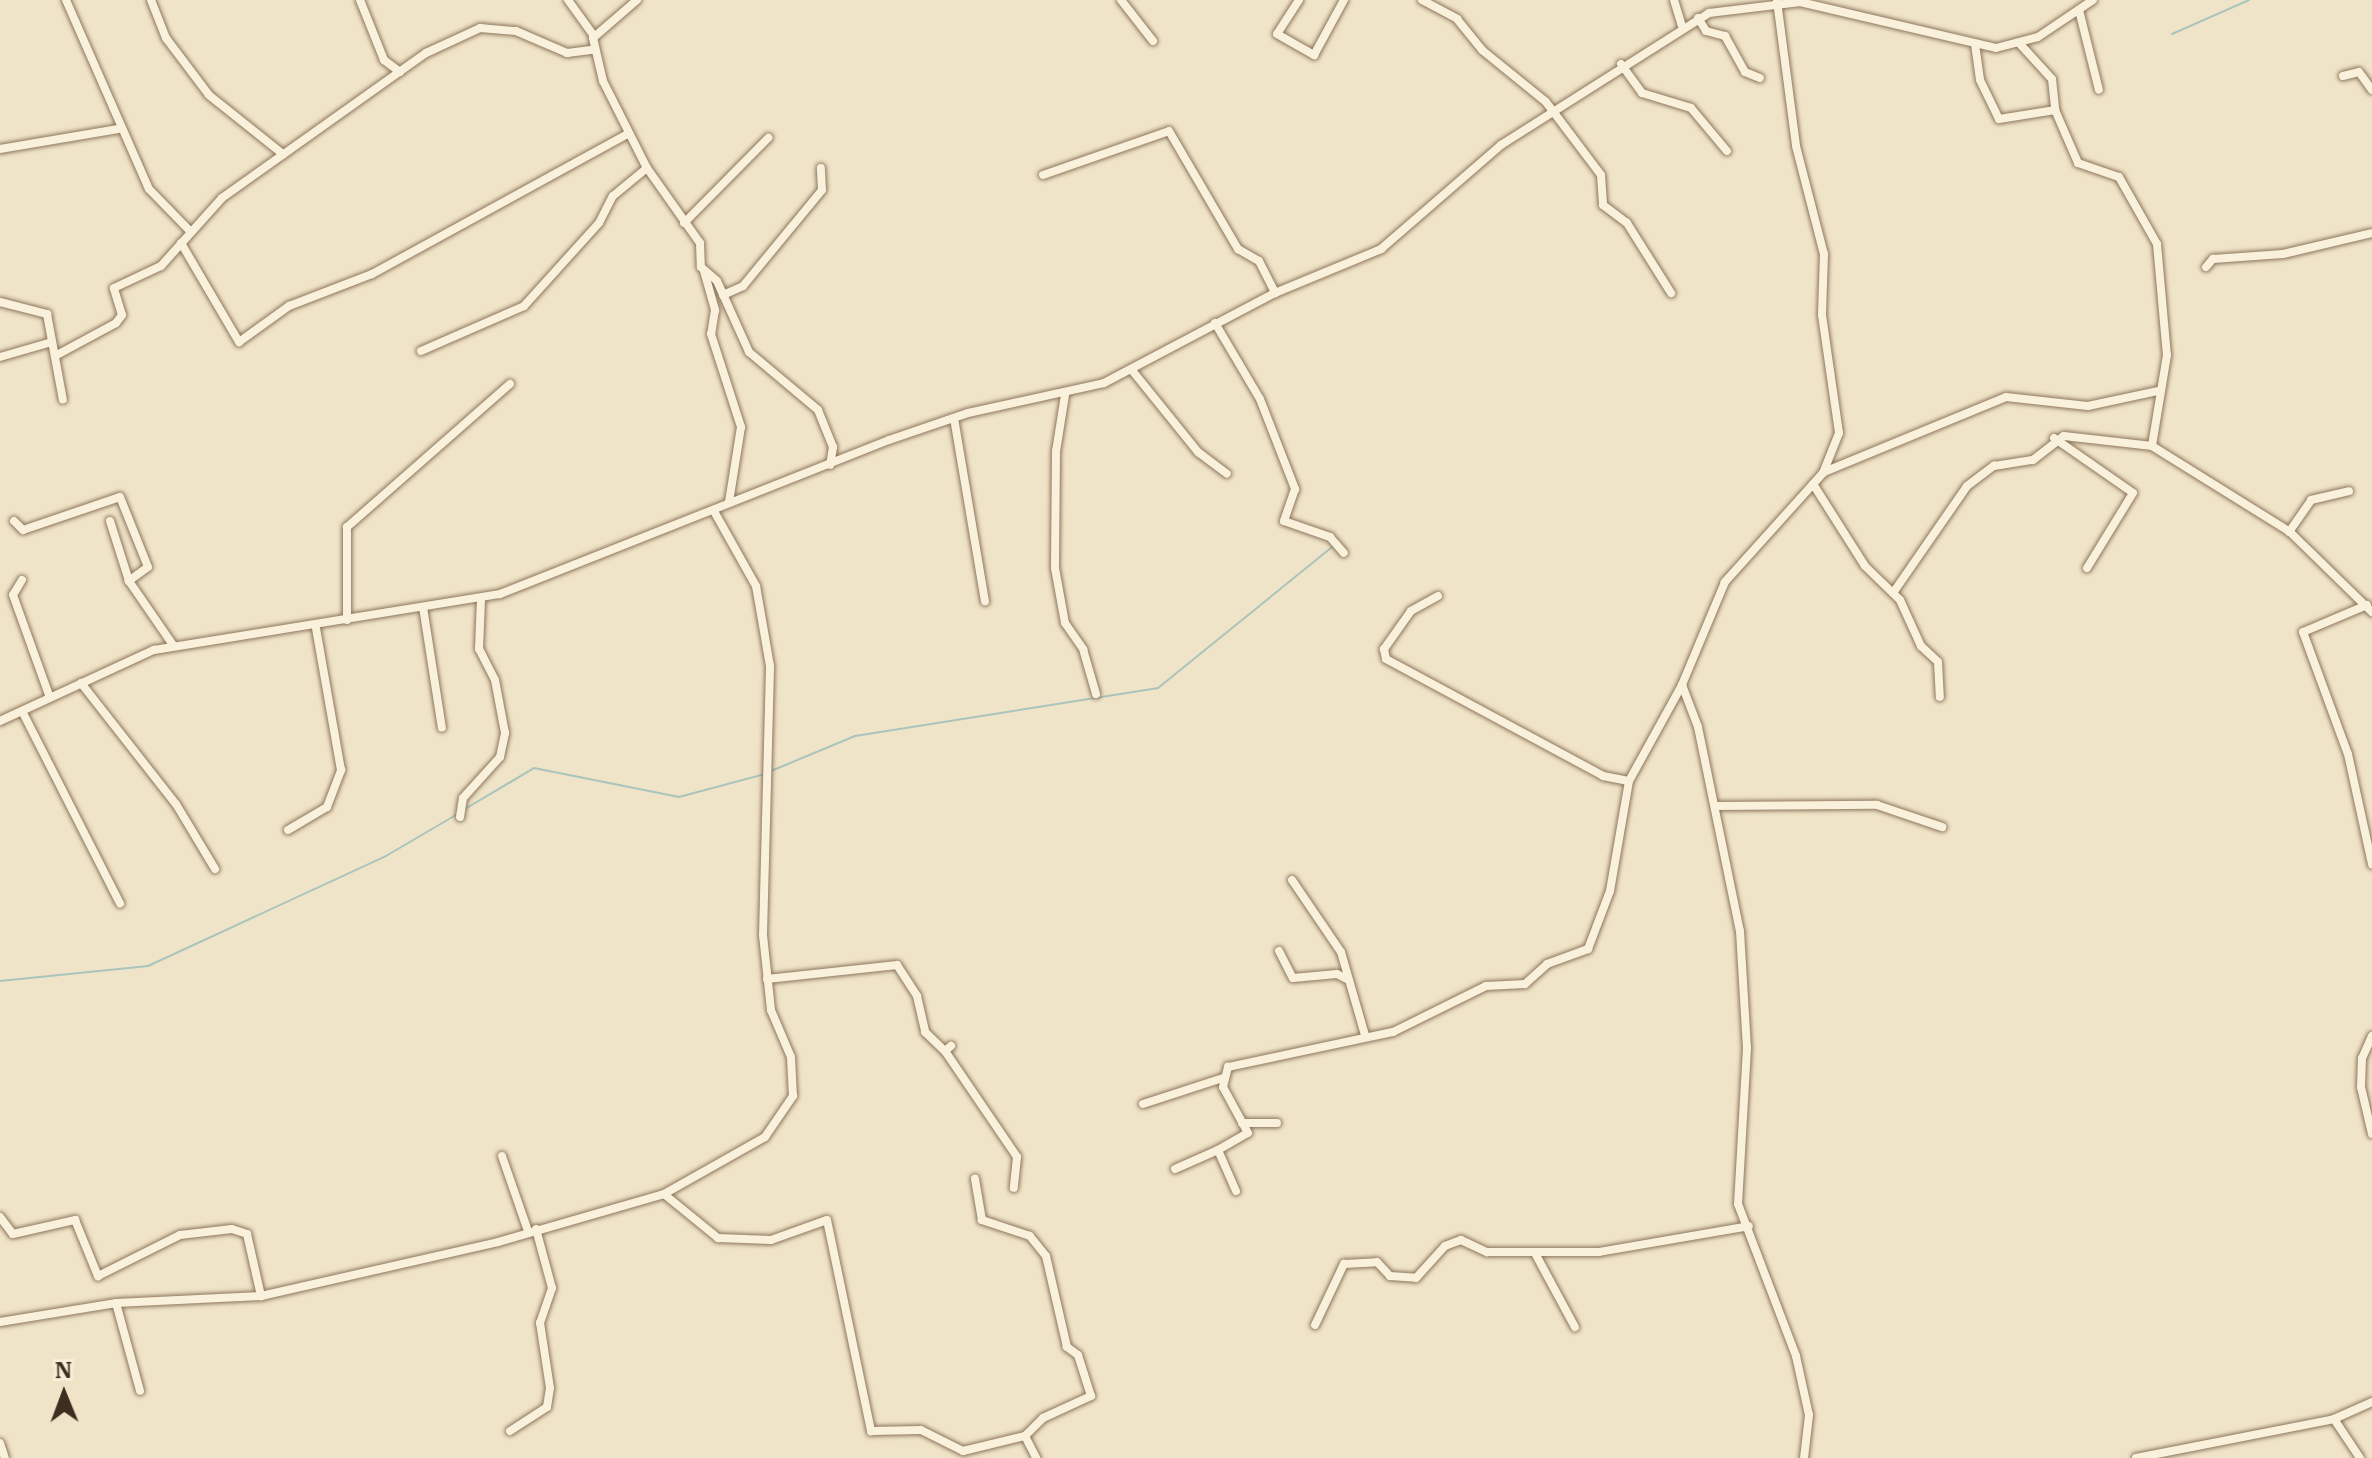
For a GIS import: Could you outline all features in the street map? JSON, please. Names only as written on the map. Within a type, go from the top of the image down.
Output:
[{"type":"street","points":[[66,0],[118,129],[149,189],[190,231]]},
{"type":"street","points":[[151,0],[166,38],[209,95],[283,154]]},
{"type":"street","points":[[360,0],[384,60],[400,72]]},
{"type":"street","points":[[568,0],[594,36],[593,50],[628,134],[647,168],[700,243],[715,310],[711,334],[741,427],[729,502]]},
{"type":"street","points":[[594,36],[637,0]]},
{"type":"street","points":[[1121,0],[1153,41]]},
{"type":"street","points":[[1299,0],[1277,34],[1314,55],[1344,0]]},
{"type":"street","points":[[1422,0],[1457,19],[1556,115],[1601,175],[1603,205],[1627,223],[1671,293]]},
{"type":"street","points":[[1674,0],[1682,26]]},
{"type":"street","points":[[0,721],[49,695],[173,645],[316,628],[347,620],[481,599],[715,513],[748,493],[954,418],[1065,395],[1131,369],[1275,293],[1381,249],[1452,182],[1556,115],[1621,64],[1698,18],[1783,1],[1882,16],[1975,44],[2020,44],[2093,0]]},
{"type":"street","points":[[1143,1104],[1223,1078],[1238,1062],[1365,1035],[1439,1014],[1486,986],[1525,984],[1547,964],[1588,949],[1610,891],[1629,781],[1682,685],[1740,558],[1823,473],[1839,433],[1822,315],[1826,265],[1796,146],[1783,1]]},
{"type":"street","points":[[2079,10],[2099,90]]},
{"type":"street","points":[[1698,18],[1706,31],[1725,36],[1745,72],[1760,78]]},
{"type":"street","points":[[55,356],[122,317],[114,288],[161,266],[190,231],[283,154],[400,72],[480,28],[516,31],[567,53],[593,50]]},
{"type":"street","points":[[1975,44],[1987,101],[1999,119],[2055,110]]},
{"type":"street","points":[[2020,44],[2052,79],[2055,110],[2078,163],[2119,177],[2151,225],[2167,343],[2152,446]]},
{"type":"street","points":[[1621,64],[1642,93],[1691,108],[1727,151]]},
{"type":"street","points":[[2343,76],[2359,72],[2372,90]]},
{"type":"street","points":[[0,149],[118,129]]},
{"type":"street","points":[[1043,175],[1169,131],[1199,190],[1241,254],[1259,261],[1275,293]]},
{"type":"street","points":[[181,243],[239,342],[289,306],[372,274],[628,134]]},
{"type":"street","points":[[684,223],[768,138]]},
{"type":"street","points":[[421,351],[524,306],[599,223],[613,196],[647,168]]},
{"type":"street","points":[[723,295],[743,286],[822,190],[821,168]]},
{"type":"street","points":[[2206,267],[2213,259],[2296,252],[2372,233]]},
{"type":"street","points":[[704,271],[723,295],[754,359],[818,410],[833,447],[830,465]]},
{"type":"street","points":[[0,302],[39,308],[52,342],[63,400]]},
{"type":"street","points":[[1215,323],[1260,399],[1261,418],[1275,434],[1295,489],[1284,521],[1330,537],[1344,553]]},
{"type":"street","points":[[0,357],[52,342]]},
{"type":"street","points":[[1131,369],[1198,452],[1227,474]]},
{"type":"street","points":[[347,620],[347,527],[510,384]]},
{"type":"street","points":[[1823,473],[2006,397],[2088,406],[2159,391]]},
{"type":"street","points":[[1065,395],[1056,451],[1055,568],[1065,623],[1083,649],[1096,694]]},
{"type":"street","points":[[954,418],[985,601]]},
{"type":"street","points":[[2054,438],[2152,446],[2289,532],[2369,609],[2303,632],[2354,775],[2372,864]]},
{"type":"street","points":[[2054,438],[2133,493],[2087,568]]},
{"type":"street","points":[[1893,593],[1977,476],[2033,460],[2054,438]]},
{"type":"street","points":[[734,479],[748,493]]},
{"type":"street","points":[[1813,484],[1865,566],[1893,593],[1921,646],[1938,662],[1940,697]]},
{"type":"street","points":[[2289,532],[2311,500],[2349,491]]},
{"type":"street","points":[[14,521],[23,530],[120,497],[148,567],[129,581]]},
{"type":"street","points":[[0,1322],[116,1303],[261,1296],[532,1230],[664,1194],[765,1137],[793,1096],[791,1057],[771,1010],[767,979],[770,666],[756,586],[715,513]]},
{"type":"street","points":[[110,521],[129,581],[173,645]]},
{"type":"street","points":[[22,580],[13,595],[49,695]]},
{"type":"street","points":[[1438,596],[1411,611],[1384,649],[1386,659],[1603,776],[1629,781]]},
{"type":"street","points":[[460,817],[463,798],[500,757],[505,733],[495,680],[479,649],[481,599]]},
{"type":"street","points":[[423,607],[442,728]]},
{"type":"street","points":[[288,830],[327,807],[341,770],[316,628]]},
{"type":"street","points":[[81,683],[176,804],[215,869]]},
{"type":"street","points":[[1682,685],[1715,806],[1723,876],[1740,931],[1747,1048],[1735,1159],[1738,1204],[1749,1226],[1753,1254],[1796,1356],[1809,1415],[1804,1458]]},
{"type":"street","points":[[22,711],[120,903]]},
{"type":"street","points":[[1715,806],[1877,805],[1942,827]]},
{"type":"street","points":[[1292,880],[1341,952],[1365,1035]]},
{"type":"street","points":[[1279,951],[1293,978],[1342,974],[1352,985]]},
{"type":"street","points":[[767,979],[897,965],[917,996],[925,1032],[948,1048],[1017,1157],[1014,1188]]},
{"type":"street","points":[[2372,1036],[2361,1087],[2372,1134]]},
{"type":"street","points":[[1175,1169],[1246,1138],[1223,1078]]},
{"type":"street","points":[[1242,1123],[1277,1123]]},
{"type":"street","points":[[1218,1150],[1236,1191]]},
{"type":"street","points":[[502,1156],[552,1288],[540,1323],[550,1388],[547,1407],[510,1431]]},
{"type":"street","points":[[664,1194],[718,1238],[771,1240],[827,1220],[871,1431],[921,1430],[963,1451],[1025,1436],[1043,1418],[1091,1396],[1089,1385],[1067,1347],[1046,1256],[1030,1236],[982,1220],[975,1179]]},
{"type":"street","points":[[0,1217],[13,1234],[75,1220],[98,1276],[180,1235],[232,1229],[247,1234],[261,1296]]},
{"type":"street","points":[[1315,1325],[1344,1264],[1377,1262],[1390,1276],[1416,1278],[1445,1246],[1461,1240],[1487,1252],[1536,1255],[1701,1238],[1749,1226]]},
{"type":"street","points":[[1536,1255],[1575,1327]]},
{"type":"street","points":[[116,1303],[140,1391]]},
{"type":"street","points":[[2136,1458],[2334,1419],[2372,1402]]},
{"type":"street","points":[[2334,1419],[2360,1458]]},
{"type":"street","points":[[1025,1436],[1036,1458]]},
{"type":"street","points":[[0,1443],[5,1458]]},
{"type":"waterway","points":[[2172,34],[2249,0]]},
{"type":"waterway","points":[[771,771],[855,736],[1158,688],[1332,547]]},
{"type":"waterway","points":[[465,809],[534,768],[679,797],[765,774]]},
{"type":"waterway","points":[[0,981],[148,966],[386,856],[456,815]]}]
